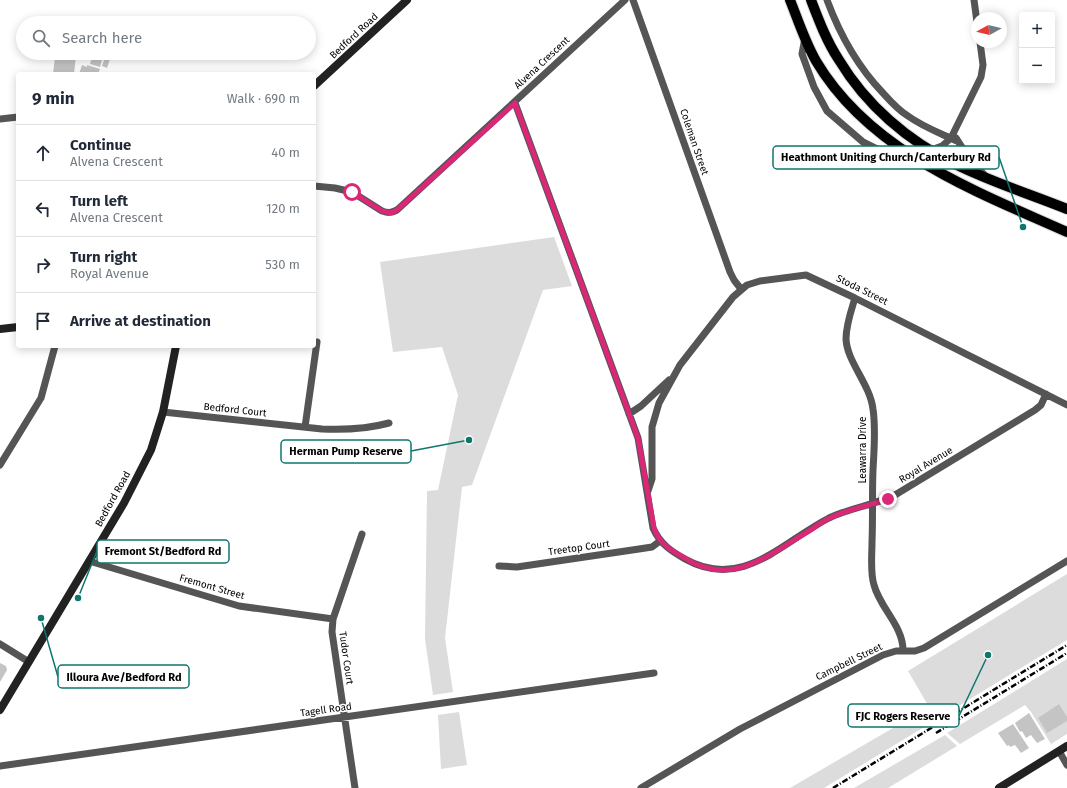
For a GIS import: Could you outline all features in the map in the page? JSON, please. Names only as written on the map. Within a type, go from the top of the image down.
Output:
[{"type":"main road","name":"Bedford Road","points":[[316,84],[407,0]]},
{"type":"main road","points":[[790,0],[805,38],[816,60],[831,83],[850,106],[875,130],[923,163],[992,198],[1067,232]]},
{"type":"main road","points":[[811,0],[838,60],[865,95],[899,129],[953,163],[988,180],[1067,209]]},
{"type":"main road","points":[[0,329],[16,326]]},
{"type":"main road","name":"Bedford Road","points":[[0,710],[124,503],[151,450],[163,412],[176,348]]},
{"type":"main road","points":[[999,788],[1067,746]]},
{"type":"street","name":"Alvena Crescent","points":[[316,186],[335,188],[352,192],[382,211],[391,213],[405,203],[626,0]]},
{"type":"street","name":"Coleman Street","points":[[633,0],[730,272],[741,289]]},
{"type":"street","points":[[827,0],[836,24],[850,51],[881,91],[909,118],[954,140],[988,180]]},
{"type":"street","points":[[974,0],[976,12]]},
{"type":"street","points":[[805,38],[802,54],[814,87],[827,110],[863,142],[897,159],[923,163]]},
{"type":"street","points":[[954,140],[955,130],[981,77],[983,65],[981,48]]},
{"type":"street","points":[[515,103],[639,443],[654,528],[660,541]]},
{"type":"street","points":[[0,119],[16,116]]},
{"type":"street","points":[[931,150],[954,140]]},
{"type":"street","name":"Stoda Street","points":[[629,414],[641,406],[673,376],[733,297],[741,289],[747,285],[760,281],[806,275],[1067,404]]},
{"type":"street","name":"Leawarra Drive","points":[[855,298],[848,324],[846,340],[849,353],[866,386],[873,408],[873,584],[878,598],[901,636],[903,650]]},
{"type":"street","points":[[305,427],[317,342]]},
{"type":"street","points":[[0,465],[41,398],[54,348]]},
{"type":"street","name":"Stoda Street","points":[[648,493],[652,479],[652,426],[659,403],[673,376]]},
{"type":"street","name":"Royal Avenue","points":[[660,541],[677,554],[694,564],[724,570],[735,569],[750,564],[771,554],[829,518],[895,496],[1035,410],[1041,405],[1046,394]]},
{"type":"street","name":"Bedford Court","points":[[163,412],[322,430],[341,430],[377,426],[389,423]]},
{"type":"street","name":"Tudor Court","points":[[355,788],[332,632],[333,619],[362,534]]},
{"type":"street","name":"Treetop Court","points":[[499,566],[517,567],[640,549],[652,547],[660,541]]},
{"type":"street","name":"Fremont Street","points":[[89,561],[239,606],[333,619]]},
{"type":"street","name":"Campbell Street","points":[[641,788],[740,729],[883,655],[903,650],[915,651],[928,646],[1067,561]]},
{"type":"street","points":[[0,644],[29,662]]},
{"type":"street","name":"Tagell Road","points":[[0,766],[654,673]]},
{"type":"street","points":[[1059,751],[1067,765]]},
{"type":"shaded area","points":[[554,237],[572,286],[543,290],[472,485],[462,487],[445,638],[453,692],[433,695],[425,639],[427,491],[438,490],[458,395],[442,347],[393,352],[380,262]]},
{"type":"shaded area","points":[[1067,574],[1067,640],[824,788],[790,788],[929,707],[908,671]]},
{"type":"shaded area","points":[[1067,659],[1067,734],[1051,744],[1025,705],[960,744],[947,733]]},
{"type":"shaded area","points":[[459,712],[467,765],[441,769],[438,715]]},
{"type":"shaded area","points":[[945,735],[957,746],[888,788],[854,788]]},
{"type":"building","points":[[55,60],[75,60],[74,72],[53,72]]},
{"type":"building","points":[[91,60],[102,60],[100,67],[90,64]]},
{"type":"building","points":[[104,60],[110,60],[107,68],[102,66]]},
{"type":"building","points":[[82,65],[100,69],[99,72],[80,72]]},
{"type":"building","points":[[0,663],[6,666],[7,670],[0,682]]},
{"type":"building","points":[[1059,704],[1067,717],[1067,721],[1047,733],[1038,718]]},
{"type":"building","points":[[1029,713],[1045,739],[1037,743],[1031,735],[1026,738],[1022,731],[1020,732],[1015,723]]},
{"type":"building","points":[[1013,724],[1029,748],[1021,753],[1015,745],[1010,747],[1009,745],[1007,746],[998,733]]},
{"type":"railway","points":[[833,788],[1067,645]]},
{"type":"railway","points":[[936,733],[1067,653]]},
{"type":"place","name":"Heathmont Uniting Church/Canterbury Rd","points":[[1023,227]]},
{"type":"place","name":"Herman Pump Reserve","points":[[469,440]]},
{"type":"place","name":"Fremont St/Bedford Rd","points":[[78,598]]},
{"type":"place","name":"Illoura Ave/Bedford Rd","points":[[41,618]]},
{"type":"place","name":"FJC Rogers Reserve","points":[[988,655]]},
{"type":"route","points":[[352,192],[386,213],[391,213],[397,210],[515,103],[638,438],[654,528],[660,541],[677,554],[702,567],[724,570],[735,569],[771,554],[829,518],[888,499]]}]
